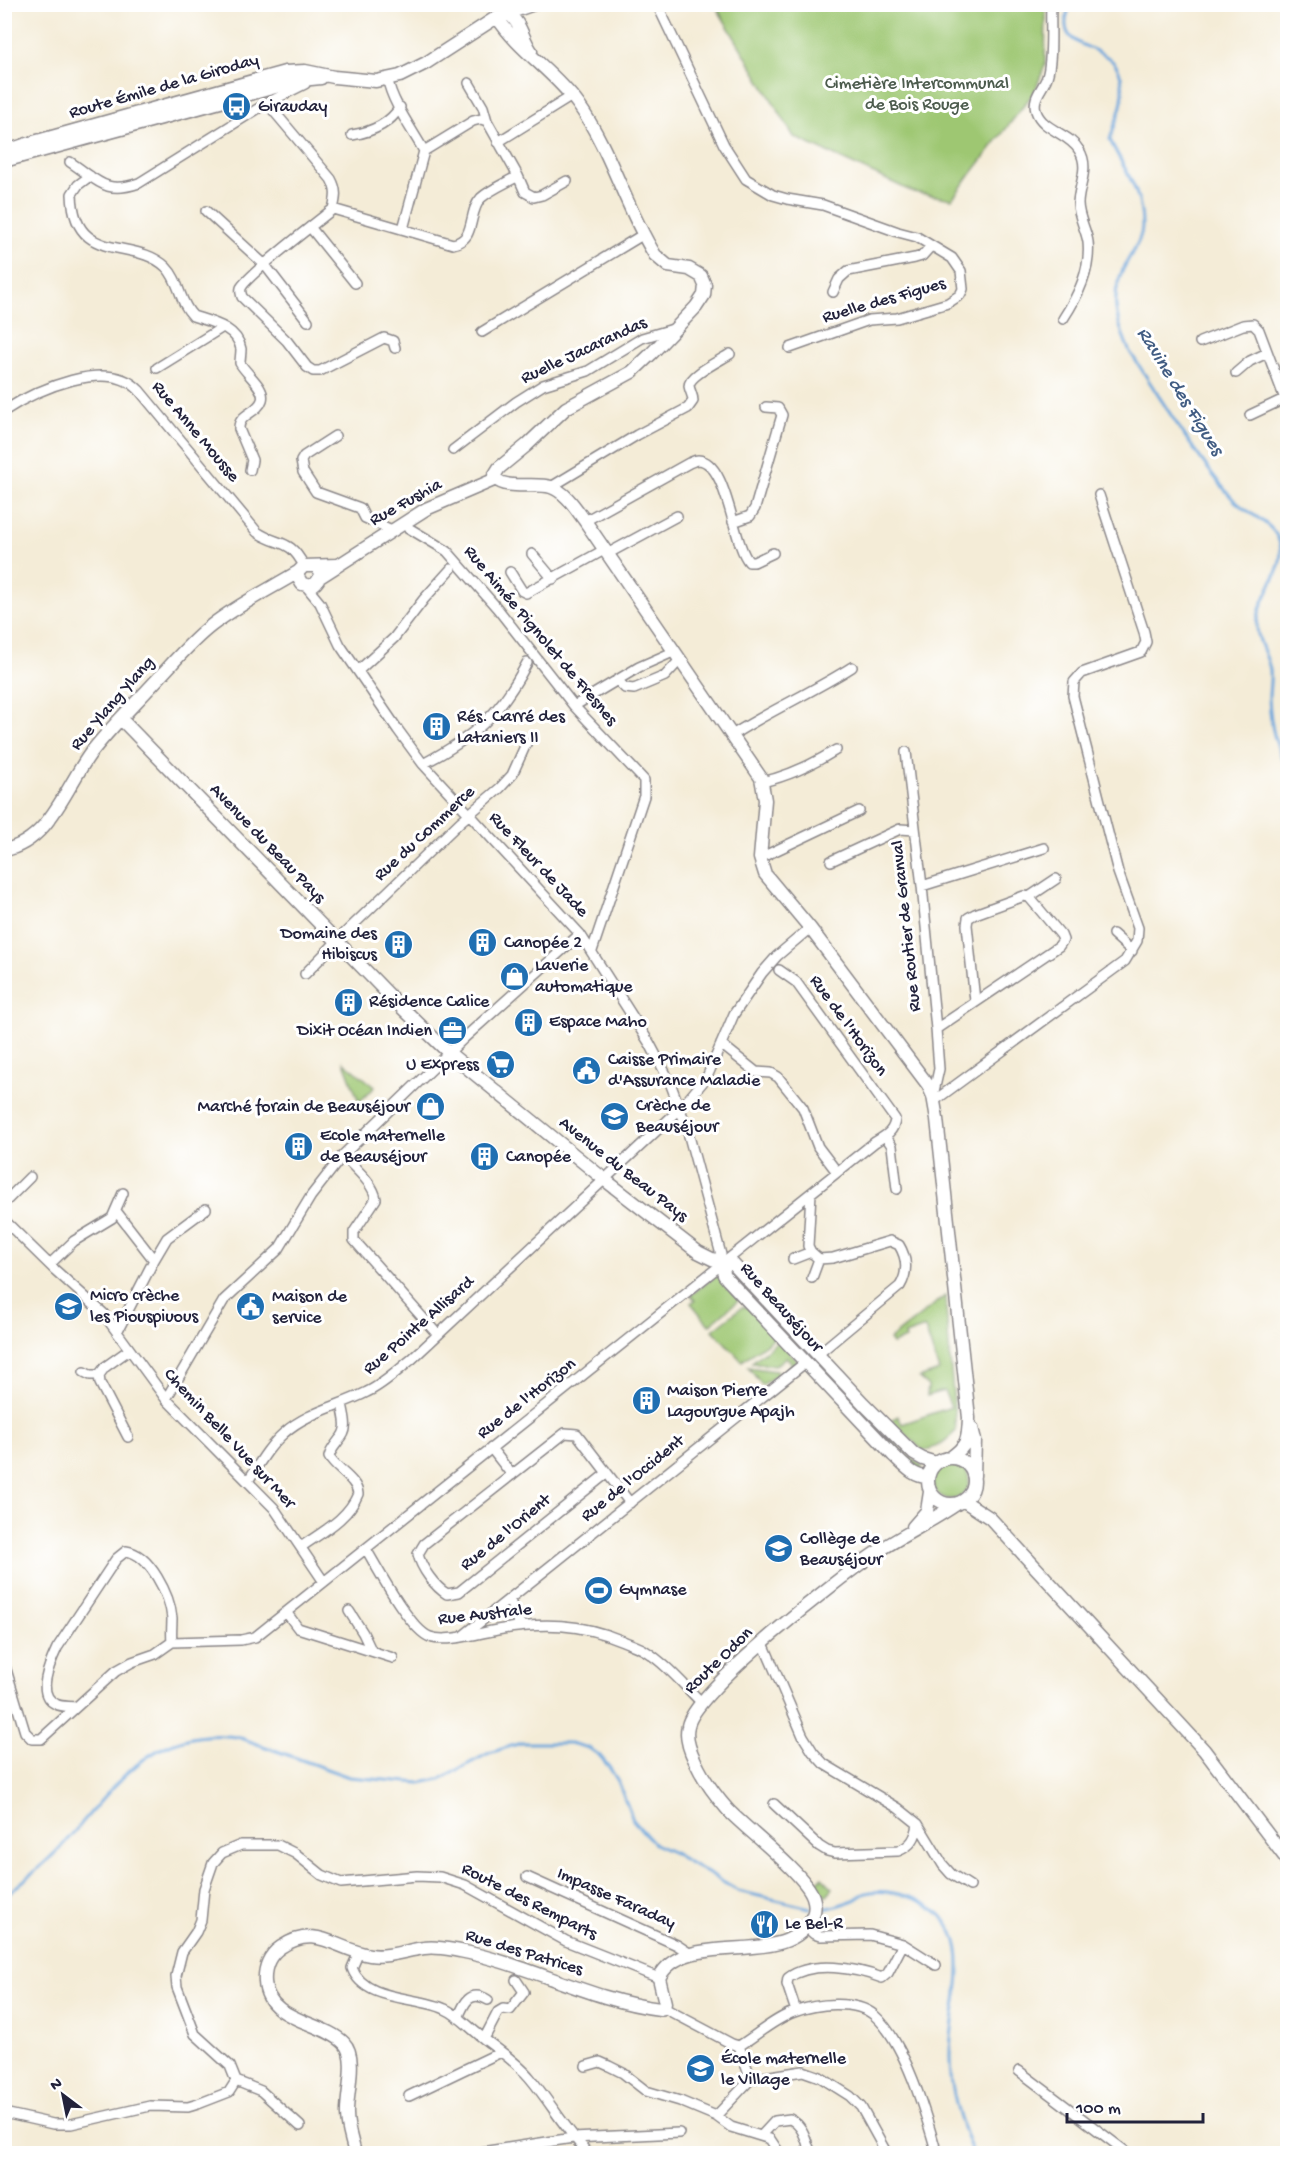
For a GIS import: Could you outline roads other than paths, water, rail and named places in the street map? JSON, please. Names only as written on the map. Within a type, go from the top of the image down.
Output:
[{"type":"street","points":[[657,4],[724,145],[746,179],[773,195],[831,208],[917,237],[932,246],[922,256],[848,271],[839,279],[833,292]]},
{"type":"street","points":[[1051,4],[1049,68],[1047,79],[1035,102],[1036,111],[1047,125],[1075,144],[1081,152],[1085,169],[1078,206],[1088,243],[1086,263],[1079,295],[1064,319]]},
{"type":"street","points":[[520,27],[523,14],[534,5]]},
{"type":"street","name":"Route Émile de la Giroday","points":[[4,152],[285,72],[305,71],[364,81],[388,80],[411,72],[502,15],[534,5]]},
{"type":"street","points":[[540,64],[528,47],[513,16],[502,15],[513,40],[572,96],[597,137],[655,255],[664,264],[696,272],[701,276],[705,285],[704,295],[696,307],[632,372],[558,415],[499,468],[494,476],[505,484],[551,487],[637,435],[688,408],[693,401],[689,384],[691,380],[699,372],[730,354]]},
{"type":"street","name":"Route Émile de la Giroday","points":[[4,160],[301,80],[334,77]]},
{"type":"street","name":"Route Émile de la Giroday","points":[[70,162],[102,184],[115,189],[139,183],[287,91],[319,78]]},
{"type":"street","points":[[388,80],[389,86],[424,151]]},
{"type":"street","points":[[469,83],[525,192],[534,197],[542,195],[567,181]]},
{"type":"street","points":[[498,142],[572,96]]},
{"type":"street","points":[[267,103],[331,180],[336,188],[336,196],[333,209],[264,265],[242,286],[242,297],[287,341],[307,367],[313,371],[320,371],[384,338],[393,341],[396,348]]},
{"type":"street","points":[[352,135],[369,132],[383,124],[395,116],[400,107]]},
{"type":"street","points":[[403,228],[424,151],[473,121],[481,119],[487,121]]},
{"type":"street","points":[[90,176],[78,185],[72,194],[74,214],[79,226],[105,246],[144,255],[161,263],[173,277],[189,312],[193,316],[223,327],[231,332],[239,342],[240,363],[261,389],[263,396],[261,404],[239,424],[252,459],[250,470]]},
{"type":"street","points":[[333,209],[453,244],[458,243],[469,232],[474,209],[479,200],[518,176]]},
{"type":"street","points":[[206,211],[264,265],[308,321]]},
{"type":"street","points":[[310,227],[355,283]]},
{"type":"street","points":[[482,332],[644,234]]},
{"type":"street","name":"Ruelle des Figues","points":[[790,348],[869,320],[897,318],[955,300],[963,289],[961,271],[952,258],[932,246]]},
{"type":"street","points":[[1200,342],[1243,325],[1253,324],[1259,330],[1286,403],[1250,415]]},
{"type":"street","points":[[157,368],[223,327]]},
{"type":"street","name":"Ruelle Jacarandas","points":[[453,450],[516,402],[543,385],[588,371],[642,338],[673,329]]},
{"type":"street","points":[[1236,373],[1250,361],[1267,353]]},
{"type":"street","name":"Rue Anne Mousse","points":[[4,411],[35,393],[59,384],[97,375],[108,375],[131,383],[257,532],[264,537],[285,543],[294,550],[309,576]]},
{"type":"street","points":[[733,522],[750,516],[755,508],[782,415],[778,408],[766,407]]},
{"type":"street","name":"Rue Aimée Pignolet de Fresnes","points":[[335,436],[304,456],[301,461],[303,472],[316,492],[360,508],[365,518],[397,527],[447,552],[497,608],[574,706],[639,772],[644,780],[646,788],[592,951]]},
{"type":"street","points":[[585,521],[698,460],[706,463],[718,476],[749,562],[773,553]]},
{"type":"street","name":"Rue Fushia","points":[[309,576],[337,565],[437,504],[496,479]]},
{"type":"street","name":"Rue Routier de Granval","points":[[551,487],[561,492],[573,504],[754,766],[762,782],[765,800],[760,858],[769,882],[810,928],[925,1078],[933,1099],[969,1418]]},
{"type":"street","points":[[933,1099],[1125,961],[1137,941],[1138,928],[1118,872],[1073,690],[1074,682],[1082,673],[1140,652],[1146,642],[1099,495]]},
{"type":"street","points":[[510,572],[524,592],[677,516]]},
{"type":"street","points":[[532,554],[553,579]]},
{"type":"street","points":[[358,671],[394,638],[423,599],[451,569]]},
{"type":"street","name":"Rue Ylang Ylang","points":[[4,850],[14,849],[41,829],[87,759],[199,636],[235,609],[263,593],[309,576]]},
{"type":"street","name":"Rue Fleur de Jade","points":[[309,576],[340,645],[423,764],[580,934],[650,1044],[681,1108],[723,1262]]},
{"type":"street","points":[[574,706],[639,667],[676,656]]},
{"type":"street","points":[[617,680],[626,688],[634,689],[665,676],[676,656]]},
{"type":"street","points":[[423,764],[465,740],[484,725],[506,699],[527,663]]},
{"type":"street","points":[[732,735],[760,717],[811,693],[852,667]]},
{"type":"street","name":"Avenue du Beau Pays","points":[[121,719],[449,1053],[605,1180],[702,1254],[723,1262]]},
{"type":"street","name":"Rue du Commerce","points":[[305,974],[512,775],[526,744]]},
{"type":"street","points":[[762,782],[782,778],[814,764],[836,750]]},
{"type":"street","name":"Rue Routier de Granval","points":[[906,752],[936,1029],[939,1069],[933,1099]]},
{"type":"street","points":[[760,858],[859,811]]},
{"type":"street","points":[[831,861],[900,829],[915,830]]},
{"type":"street","points":[[922,886],[1044,848]]},
{"type":"street","points":[[975,1001],[968,918],[1024,896],[1029,897],[1056,879]]},
{"type":"street","points":[[936,1029],[1059,946],[1063,940],[1062,935],[1029,897]]},
{"type":"street","name":"Rue Pointe Allisard","points":[[248,1481],[269,1449],[284,1433],[302,1420],[380,1385],[438,1335],[681,1108],[706,1077],[734,1014],[768,965],[810,928]]},
{"type":"street","points":[[166,1399],[224,1300],[279,1249],[311,1196],[344,1155],[449,1053],[580,934]]},
{"type":"street","points":[[1113,934],[1132,951]]},
{"type":"street","name":"Rue de l'Horizon","points":[[4,1663],[25,1732],[33,1739],[40,1739],[123,1666],[151,1656],[172,1642],[249,1639],[261,1633],[723,1262],[875,1142],[886,1137],[894,1126],[895,1119],[796,982],[779,970]]},
{"type":"street","points":[[721,1044],[756,1072],[778,1077],[803,1108],[818,1147],[837,1172]]},
{"type":"street","name":"Rue de l'Horizon","points":[[886,1137],[892,1146],[897,1189]]},
{"type":"street","points":[[344,1155],[374,1192],[376,1200],[354,1232],[355,1243],[438,1335]]},
{"type":"street","points":[[4,1203],[30,1177]]},
{"type":"street","points":[[50,1264],[74,1241],[105,1224],[116,1211],[123,1193]]},
{"type":"street","points":[[811,1193],[808,1239],[815,1255],[812,1278]]},
{"type":"street","points":[[117,1332],[154,1260],[168,1238],[206,1209]]},
{"type":"street","points":[[116,1211],[154,1260]]},
{"type":"street","name":"Chemin Belle Vue sur Mer","points":[[4,1220],[103,1313],[166,1399],[274,1508],[324,1582]]},
{"type":"street","points":[[792,1259],[815,1255],[833,1258],[890,1241],[899,1245],[906,1262],[904,1280],[900,1286],[817,1354]]},
{"type":"street","name":"Rue Beauséjour","points":[[928,1477],[920,1477],[913,1473],[893,1455],[728,1280],[722,1268],[723,1262],[732,1263],[914,1454],[923,1460],[936,1463]]},
{"type":"street","points":[[128,1437],[100,1383],[99,1375],[105,1367],[129,1350]]},
{"type":"street","name":"Rue de l'Occident","points":[[464,1635],[806,1362]]},
{"type":"street","points":[[84,1372],[99,1375]]},
{"type":"street","points":[[301,1547],[350,1510],[358,1494],[356,1486],[329,1456],[346,1429],[342,1403]]},
{"type":"street","points":[[969,1418],[975,1440],[974,1480],[969,1496],[961,1502],[945,1504],[934,1498],[930,1492],[928,1477],[936,1463],[950,1458],[964,1446],[968,1439],[969,1418]]},
{"type":"street","name":"Rue de l'Orient","points":[[607,1473],[466,1587],[447,1594],[421,1565],[419,1549],[559,1436],[571,1432],[581,1438],[630,1503]]},
{"type":"street","points":[[491,1448],[512,1475]]},
{"type":"street","points":[[950,1458],[965,1463],[974,1480],[978,1496],[990,1518],[1204,1750],[1287,1861]]},
{"type":"street","name":"Route Odon","points":[[906,1534],[927,1511],[930,1492]]},
{"type":"street","points":[[961,1502],[990,1518]]},
{"type":"street","name":"Route Odon","points":[[806,1927],[814,1913],[813,1897],[797,1875],[713,1792],[698,1768],[689,1746],[687,1732],[691,1716],[701,1702],[763,1643],[853,1568],[961,1502]]},
{"type":"street","name":"Rue Australe","points":[[366,1549],[408,1618],[418,1630],[430,1637],[454,1638],[522,1626],[570,1626],[598,1631],[642,1649],[701,1702]]},
{"type":"street","points":[[75,1707],[58,1705],[47,1696],[45,1690],[51,1661],[57,1648],[116,1559],[126,1551],[136,1555],[149,1566],[159,1581],[172,1616],[172,1642]]},
{"type":"street","points":[[510,1599],[514,1616],[522,1626]]},
{"type":"street","points":[[349,1611],[371,1650]]},
{"type":"street","points":[[286,1612],[298,1628],[393,1658]]},
{"type":"street","points":[[763,1643],[803,1736],[813,1752],[824,1764],[898,1808],[918,1824],[943,1865],[951,1874],[970,1886]]},
{"type":"street","points":[[774,1804],[819,1846],[835,1853],[898,1851],[914,1839],[918,1824]]},
{"type":"street","name":"Route des Remparts","points":[[236,2081],[230,2066],[195,2034],[177,1987],[176,1976],[182,1952],[196,1932],[201,1920],[204,1889],[213,1863],[222,1853],[241,1845],[278,1845],[296,1854],[322,1875],[341,1883],[440,1876],[465,1885],[566,1941],[659,1978]]},
{"type":"street","name":"Impasse Faraday","points":[[527,1876],[677,1945],[689,1953]]},
{"type":"street","points":[[936,1965],[903,1944],[870,1935],[820,1936],[806,1927],[785,1941],[742,1950],[689,1953],[666,1966],[659,1978],[665,2003],[664,2008],[738,2046],[796,2011],[817,2006],[838,2005],[863,2009],[877,2018],[892,2037],[922,2103],[937,2154]]},
{"type":"street","name":"Rue des Patrices","points":[[355,2154],[348,2129],[350,2063],[348,2049],[339,2039],[282,2011],[267,1993],[266,1965],[278,1949],[289,1941],[304,1937],[318,1937],[370,1955],[436,1947],[516,1966],[617,2000],[664,2008]]},
{"type":"street","points":[[796,2011],[788,1984],[788,1978],[794,1974],[816,1969],[838,1969],[882,1978],[888,1973],[903,1944]]},
{"type":"street","points":[[359,1952],[352,1968],[355,1975],[365,1984],[393,1997],[445,2009],[517,2064],[530,2078],[573,2138],[589,2154]]},
{"type":"street","points":[[484,2039],[498,2012],[503,2009],[510,2010],[524,1992],[516,1980]]},
{"type":"street","points":[[458,2018],[464,2003],[470,1997],[476,1995],[488,2000]]},
{"type":"street","points":[[738,2046],[751,2079]]},
{"type":"street","points":[[409,2096],[501,2052]]},
{"type":"street","points":[[586,2066],[600,2062],[622,2073],[646,2091],[680,2101],[716,2116],[731,2127],[762,2135],[770,2139],[780,2154]]},
{"type":"street","points":[[716,2116],[751,2079],[803,2070],[820,2077],[850,2096],[861,2107],[887,2154]]},
{"type":"street","points":[[1019,2071],[1129,2154]]},
{"type":"street","points":[[4,2113],[52,2124],[71,2124],[150,2106],[188,2107],[221,2097],[229,2092],[236,2081],[261,2091],[300,2126]]},
{"type":"street","points":[[762,2135],[775,2121],[790,2119],[803,2132],[811,2154]]},
{"type":"street","points":[[468,2154],[573,2138],[679,2133]]},
{"type":"waterway","name":"Ravine des Figues","points":[[1071,4],[1066,21],[1067,32],[1074,40],[1106,56],[1115,65],[1121,77],[1122,102],[1110,140],[1136,191],[1142,226],[1139,240],[1122,272],[1116,295],[1118,317],[1125,340],[1130,352],[1204,464],[1238,504],[1272,530],[1280,544],[1279,564],[1258,616],[1257,627],[1270,670],[1269,698],[1274,734],[1288,768]]},
{"type":"waterway","points":[[4,1896],[57,1851],[114,1786],[133,1768],[155,1752],[178,1741],[206,1736],[238,1737],[349,1777],[420,1783],[440,1779],[489,1753],[521,1743],[570,1743],[589,1748],[609,1767],[618,1781],[633,1820],[654,1844],[738,1891],[810,1908]]},
{"type":"waterway","points":[[819,1910],[854,1900],[866,1893],[893,1893],[920,1901],[940,1914],[952,1931],[958,1949],[959,1970],[951,2036],[950,2070],[957,2107],[973,2154]]},
{"type":"place","name":"Girauday","points":[[237,107]]},
{"type":"place","name":"Rés. Carré des Lataniers II","points":[[436,727]]},
{"type":"place","name":"Canopée 2","points":[[483,943]]},
{"type":"place","name":"Domaine des Hibiscus","points":[[398,944]]},
{"type":"place","name":"Laverie automatique","points":[[514,976]]},
{"type":"place","name":"Résidence Calice","points":[[348,1002]]},
{"type":"place","name":"Espace Maho","points":[[528,1022]]},
{"type":"place","name":"Dixit Océan Indien","points":[[453,1031]]},
{"type":"place","name":"U Express","points":[[500,1065]]},
{"type":"place","name":"Caisse Primaire d'Assurance Maladie","points":[[587,1070]]},
{"type":"place","name":"Marché forain de Beauséjour","points":[[431,1107]]},
{"type":"place","name":"Crèche de Beauséjour","points":[[615,1116]]},
{"type":"place","name":"Ecole maternelle de Beauséjour","points":[[299,1146]]},
{"type":"place","name":"Canopée","points":[[485,1157]]},
{"type":"place","name":"Micro crèche les Piouspiuous","points":[[69,1306]]},
{"type":"place","name":"Maison de service","points":[[251,1307]]},
{"type":"place","name":"Maison Pierre Lagourgue Apajh","points":[[646,1401]]},
{"type":"place","name":"Collège de Beauséjour","points":[[779,1549]]},
{"type":"place","name":"Gymnase","points":[[598,1590]]},
{"type":"place","name":"Le Bel-R","points":[[764,1924]]},
{"type":"place","name":"École maternelle le Village","points":[[700,2069]]},
{"type":"park label","name":"Cimetière Intercommunal de Bois Rouge","points":[[917,94]]}]
